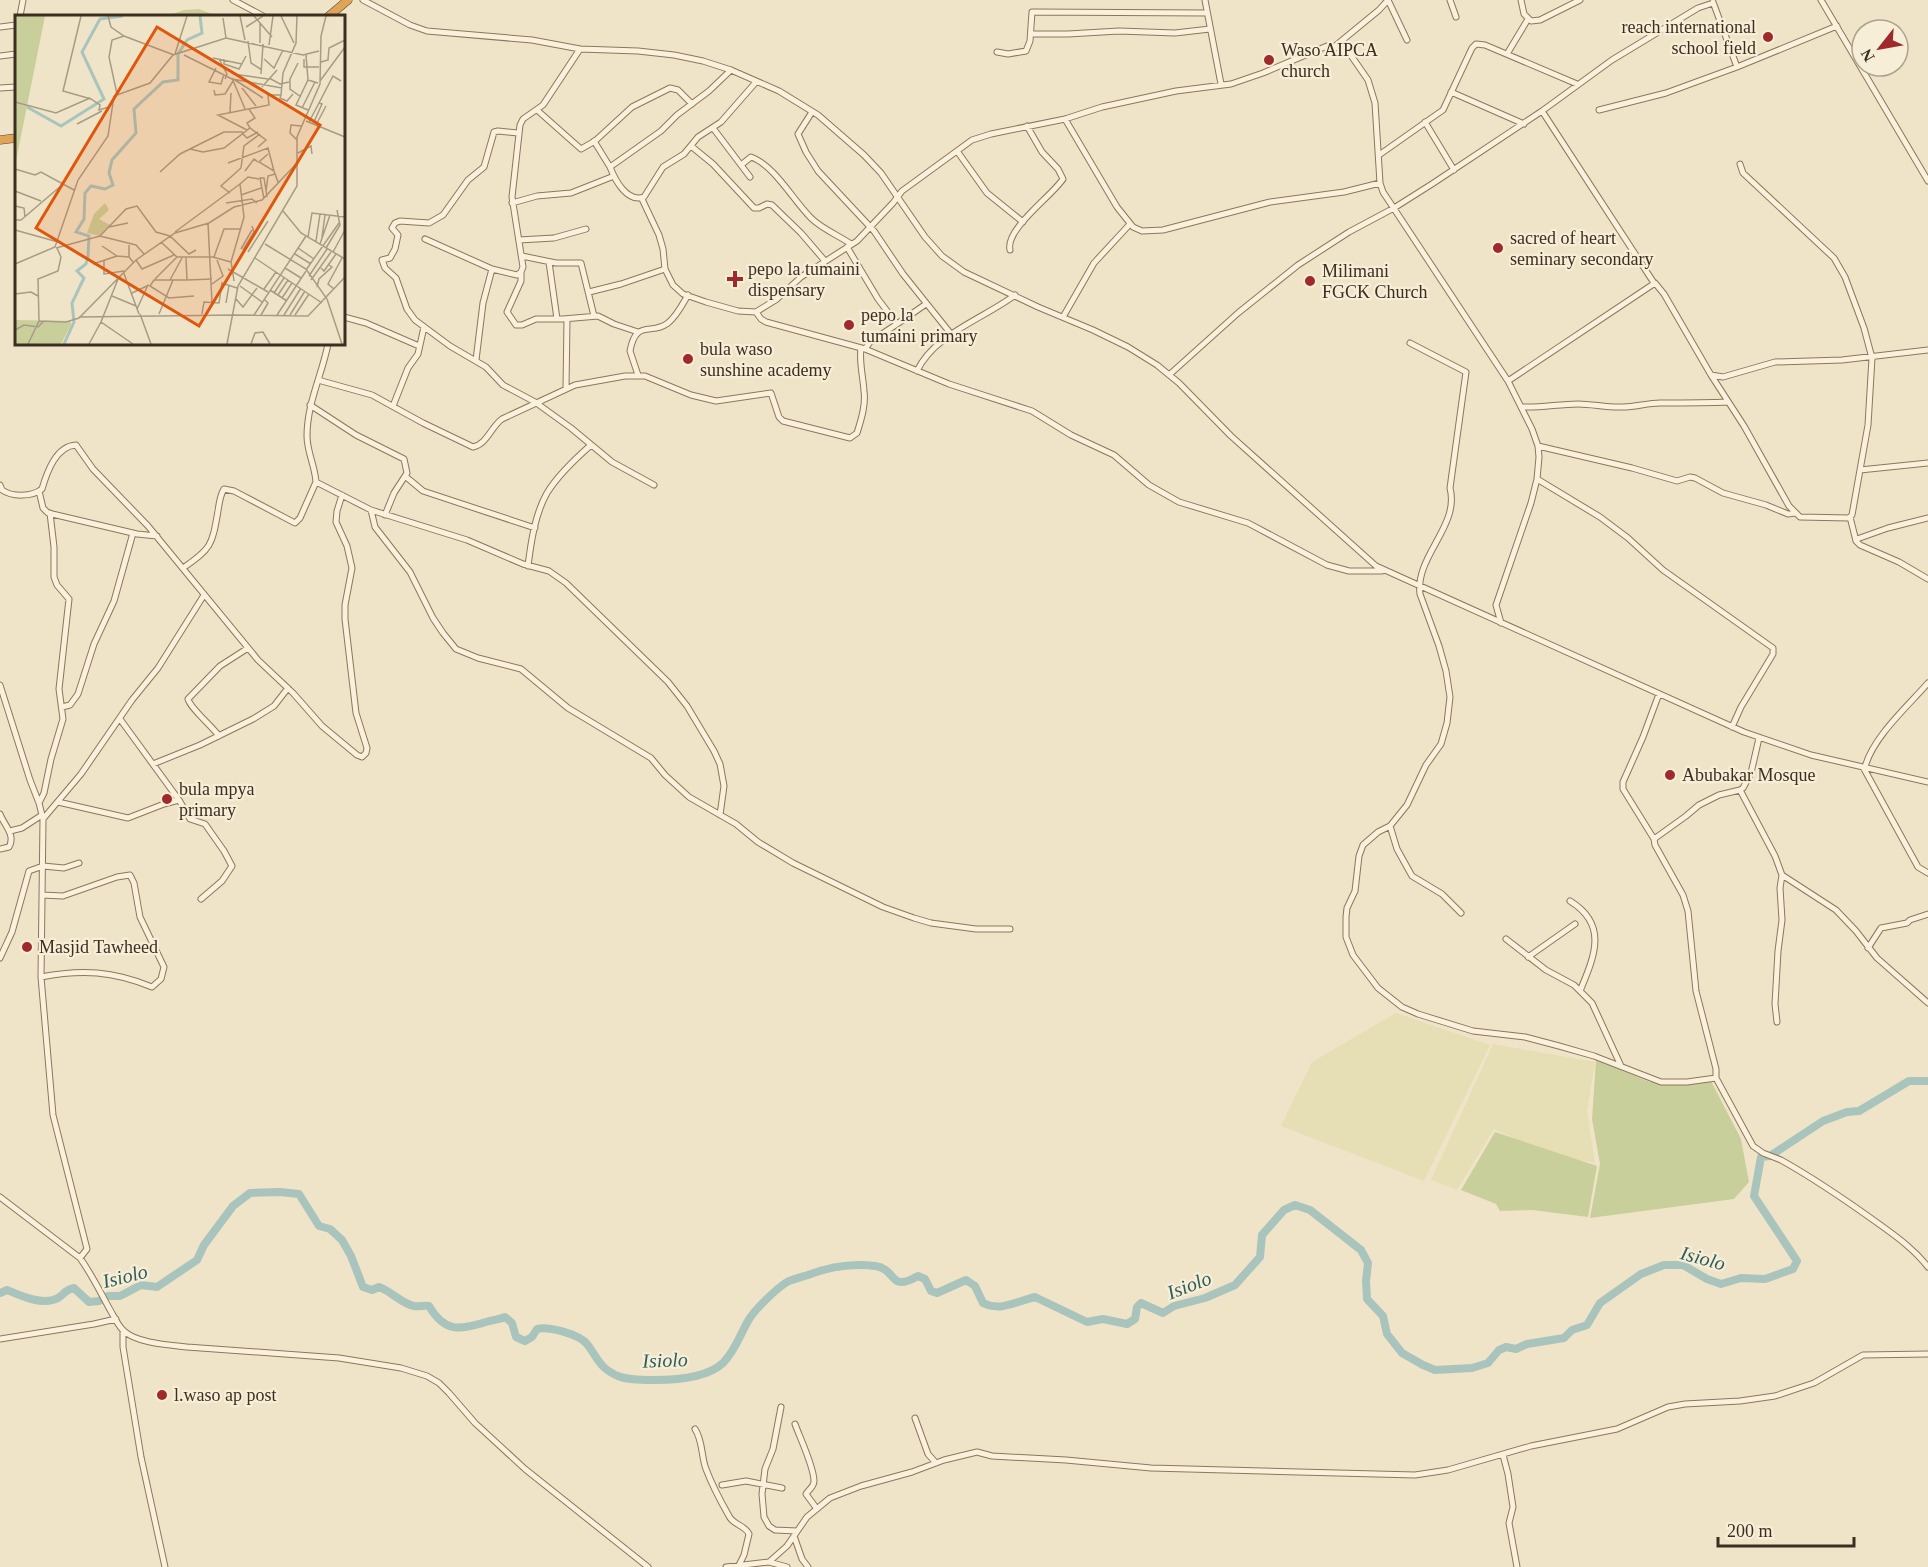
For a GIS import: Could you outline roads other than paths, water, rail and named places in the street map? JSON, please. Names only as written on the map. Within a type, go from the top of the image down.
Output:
[{"type":"highway","points":[[330,15],[348,0]]},
{"type":"highway","points":[[0,140],[15,138]]},
{"type":"street","points":[[20,15],[23,0]]},
{"type":"street","points":[[232,0],[261,15]]},
{"type":"street","points":[[363,0],[427,31],[532,40],[580,49],[665,53],[690,57],[731,70],[779,92],[812,112],[864,155],[881,173],[925,237],[942,256],[964,272],[1128,346],[1169,375],[1231,436],[1365,558],[1383,571],[1759,738],[1811,755],[1926,781]]},
{"type":"street","points":[[1205,0],[1221,84]]},
{"type":"street","points":[[1334,47],[1388,0],[1407,40]]},
{"type":"street","points":[[1450,0],[1456,17]]},
{"type":"street","points":[[1521,0],[1528,20]]},
{"type":"street","points":[[1560,0],[1564,8]]},
{"type":"street","points":[[1528,20],[1540,20],[1580,0]]},
{"type":"street","points":[[1821,0],[1928,181]]},
{"type":"street","points":[[1169,375],[1238,313],[1298,265],[1454,170],[1656,32],[1712,1],[1737,67]]},
{"type":"street","points":[[997,52],[1008,54],[1024,52],[1028,47],[1031,34],[1032,12],[1038,10],[1208,13]]},
{"type":"street","points":[[1507,54],[1528,20]]},
{"type":"street","points":[[0,27],[15,25]]},
{"type":"street","points":[[1599,110],[1666,93],[1837,26]]},
{"type":"street","points":[[1031,34],[1136,31],[1175,33],[1210,29]]},
{"type":"street","points":[[1379,155],[1443,110],[1474,45],[1485,45],[1577,84]]},
{"type":"street","points":[[642,199],[659,235],[665,269],[671,284],[688,296],[738,311],[756,312],[777,299],[801,276],[849,245],[870,226],[896,196],[968,142],[983,136],[1065,119],[1102,107],[1176,90],[1231,84],[1254,77],[1317,49],[1327,46],[1334,47],[1353,57],[1368,80],[1375,103],[1380,183],[1387,199],[1508,381],[1522,407],[1538,446],[1537,479],[1522,534],[1496,605],[1502,623]]},
{"type":"street","points":[[580,49],[543,105],[522,121],[518,133],[512,203],[523,267],[521,281],[507,309],[510,318],[518,325],[533,319],[594,316],[638,332]]},
{"type":"street","points":[[0,56],[15,54]]},
{"type":"street","points":[[610,167],[661,131],[731,70]]},
{"type":"street","points":[[642,199],[660,171],[684,154],[698,137],[713,128],[756,82]]},
{"type":"street","points":[[0,88],[15,87]]},
{"type":"street","points":[[537,110],[579,148],[585,148],[632,107],[670,88],[678,90],[692,104]]},
{"type":"street","points":[[1451,92],[1524,124]]},
{"type":"street","points":[[1542,111],[1654,283],[1664,294],[1789,506],[1800,517],[1850,517]]},
{"type":"street","points":[[812,112],[798,132],[803,146],[821,174],[870,226],[926,304],[951,334]]},
{"type":"street","points":[[1065,119],[1099,178],[1130,224],[1142,231],[1156,231],[1270,202],[1344,192],[1380,183]]},
{"type":"street","points":[[1425,122],[1454,170]]},
{"type":"street","points":[[1010,250],[1009,241],[1031,210],[1059,185],[1063,177],[1042,152],[1027,126]]},
{"type":"street","points":[[713,128],[750,177]]},
{"type":"street","points":[[518,133],[495,132],[483,168],[468,180],[443,215],[429,223],[400,221],[394,224],[392,228],[398,235],[397,245],[392,256],[382,260],[383,265],[396,278],[410,314],[424,327],[450,346],[490,369],[503,385],[535,402],[612,462],[654,485]]},
{"type":"street","points":[[594,141],[614,176],[630,197],[642,199]]},
{"type":"street","points":[[691,146],[713,164],[754,208],[758,209],[767,204],[772,205],[806,238],[825,261]]},
{"type":"street","points":[[957,151],[989,194],[1023,222]]},
{"type":"street","points":[[741,165],[750,157],[756,159],[778,179],[810,217],[849,245],[878,299],[897,324]]},
{"type":"street","points":[[1740,164],[1743,173],[1819,242],[1840,266],[1857,309],[1872,358],[1868,425],[1853,513],[1850,517]]},
{"type":"street","points":[[512,203],[537,196],[571,193],[614,176]]},
{"type":"street","points":[[1063,317],[1094,263],[1130,224]]},
{"type":"street","points":[[519,240],[554,238],[586,229]]},
{"type":"street","points":[[425,239],[492,269],[517,275],[521,272]]},
{"type":"street","points":[[522,256],[549,262],[580,263],[594,316]]},
{"type":"street","points":[[549,262],[557,319]]},
{"type":"street","points":[[476,360],[483,303],[492,269]]},
{"type":"street","points":[[589,292],[630,282],[665,269]]},
{"type":"street","points":[[1508,381],[1654,283]]},
{"type":"street","points":[[918,371],[930,353],[951,334],[983,317],[1015,295]]},
{"type":"street","points":[[638,375],[630,351],[638,332],[668,324],[688,296]]},
{"type":"street","points":[[318,380],[365,392],[467,445],[476,447],[498,422],[535,402],[591,381],[638,375],[650,377],[711,401],[770,393],[778,415],[783,421],[850,438],[857,433],[864,407],[863,349],[926,304]]},
{"type":"street","points":[[756,312],[766,322],[863,349],[949,384],[1032,411],[1071,435],[1114,455],[1149,485],[1179,502],[1248,523],[1327,565],[1349,571],[1383,571]]},
{"type":"street","points":[[345,317],[366,323],[419,345]]},
{"type":"street","points":[[566,389],[567,319]]},
{"type":"street","points":[[393,406],[408,368],[417,356],[424,327]]},
{"type":"street","points":[[1410,344],[1466,372],[1450,488],[1452,506],[1423,571],[1419,586],[1446,670],[1450,697],[1449,714],[1441,744],[1426,765],[1407,806],[1390,826],[1378,832],[1363,845],[1359,856],[1355,891],[1347,908],[1347,944],[1372,982],[1410,1011],[1473,1031],[1509,1034],[1538,1040],[1594,1056],[1661,1082],[1687,1082],[1716,1078]]},
{"type":"street","points":[[183,568],[201,555],[214,538],[218,506],[224,489],[230,489],[295,523],[300,518],[316,482],[315,468],[307,442],[310,405],[328,345]]},
{"type":"street","points":[[1711,375],[1723,377],[1774,362],[1819,362],[1872,358],[1928,350]]},
{"type":"street","points":[[1522,407],[1574,404],[1626,408],[1660,403],[1728,402]]},
{"type":"street","points":[[310,405],[356,435],[401,457],[406,466],[405,476],[394,493],[385,515]]},
{"type":"street","points":[[157,536],[133,533],[50,513],[43,508],[39,491],[53,460],[75,445],[99,476],[157,536],[265,667],[288,688],[325,729],[362,757],[365,755],[366,745],[356,712],[345,614],[352,568],[347,546],[336,522],[342,495]]},
{"type":"street","points":[[528,566],[543,501],[548,492],[591,445]]},
{"type":"street","points":[[1538,446],[1632,468],[1678,482],[1687,477],[1695,477],[1723,493],[1766,505],[1788,514],[1795,513]]},
{"type":"street","points":[[1860,470],[1928,463]]},
{"type":"street","points":[[405,476],[423,491],[535,528]]},
{"type":"street","points":[[1537,479],[1600,517],[1628,538],[1663,570],[1773,648],[1773,654],[1732,727]]},
{"type":"street","points":[[316,482],[371,510],[467,540],[528,566],[549,571],[566,583],[680,696],[705,734],[720,764],[724,786],[720,815]]},
{"type":"street","points":[[1,489],[8,494],[16,495],[39,491]]},
{"type":"street","points":[[371,510],[375,526],[410,572],[443,633],[456,648],[478,658],[521,669],[568,708],[643,752],[689,797],[776,853],[883,907],[931,923],[976,929],[1010,929]]},
{"type":"street","points":[[39,802],[44,793],[63,719],[60,683],[69,599],[57,585],[54,577],[54,547],[50,513]]},
{"type":"street","points":[[1850,517],[1860,545],[1899,562],[1928,579]]},
{"type":"street","points":[[1857,539],[1928,518]]},
{"type":"street","points":[[62,707],[70,705],[78,694],[91,651],[114,601],[133,533]]},
{"type":"street","points":[[10,831],[22,828],[43,817],[81,774],[132,700],[158,668],[204,594]]},
{"type":"street","points":[[219,736],[205,718],[189,704],[188,699],[220,666],[248,648]]},
{"type":"street","points":[[1928,683],[1868,754],[1864,767],[1918,867],[1928,873]]},
{"type":"street","points":[[0,685],[43,817],[41,977],[53,1115],[87,1249],[80,1258]]},
{"type":"street","points":[[153,764],[219,736],[268,711],[288,688]]},
{"type":"street","points":[[1659,694],[1623,782],[1625,794],[1654,839],[1655,845],[1683,895],[1688,911],[1696,991],[1716,1069],[1716,1078],[1750,1140],[1758,1150],[1791,1165],[1852,1204],[1898,1237],[1928,1267]]},
{"type":"street","points":[[120,719],[179,800],[190,819],[205,824],[232,866],[222,880],[201,899]]},
{"type":"street","points":[[1654,839],[1699,805],[1719,795],[1740,790],[1751,773],[1759,738]]},
{"type":"street","points":[[1740,790],[1775,856],[1782,875],[1780,888],[1782,926],[1775,1004],[1777,1022]]},
{"type":"street","points":[[58,802],[128,818],[179,800]]},
{"type":"street","points":[[0,814],[10,831],[12,840],[10,845],[0,849]]},
{"type":"street","points":[[1390,826],[1396,849],[1412,876],[1442,894],[1461,913]]},
{"type":"street","points":[[0,958],[12,932],[29,871],[43,866],[64,868],[80,863]]},
{"type":"street","points":[[41,977],[97,972],[129,978],[152,987],[161,979],[164,967],[140,917],[134,883],[130,875],[117,877],[63,896],[42,895]]},
{"type":"street","points":[[1782,875],[1836,910],[1868,948],[1900,980],[1928,1003]]},
{"type":"street","points":[[1570,901],[1580,907],[1592,923],[1596,940],[1593,959],[1580,992]]},
{"type":"street","points":[[1868,948],[1881,928],[1906,923],[1928,914]]},
{"type":"street","points":[[1528,957],[1575,924]]},
{"type":"street","points":[[1506,939],[1546,970],[1574,985],[1592,1003],[1621,1066]]},
{"type":"street","points":[[0,1197],[80,1258],[90,1271],[105,1302],[123,1330],[130,1336],[163,1344],[339,1358],[401,1368],[439,1383],[475,1423],[525,1469],[645,1566]]},
{"type":"street","points":[[0,1339],[116,1319]]},
{"type":"street","points":[[123,1330],[123,1347],[141,1457],[165,1567]]},
{"type":"street","points":[[769,1562],[787,1546],[807,1517],[839,1494],[977,1452],[992,1456],[1140,1467],[1415,1475],[1448,1470],[1531,1446],[1617,1429],[1668,1407],[1698,1402],[1759,1399],[1786,1393],[1814,1383],[1863,1355],[1928,1354]]},
{"type":"street","points":[[781,1407],[776,1440],[765,1469],[762,1508],[769,1526],[775,1530],[796,1534]]},
{"type":"street","points":[[915,1418],[928,1454],[936,1463]]},
{"type":"street","points":[[795,1424],[814,1480],[806,1494],[817,1509]]},
{"type":"street","points":[[695,1429],[700,1439],[706,1471],[730,1520],[744,1527],[749,1534],[739,1565]]},
{"type":"street","points":[[1503,1455],[1513,1507],[1509,1523],[1517,1567]]},
{"type":"street","points":[[722,1485],[746,1481],[782,1488]]},
{"type":"street","points":[[796,1534],[802,1559],[808,1567]]},
{"type":"street","points":[[726,1567],[769,1562],[787,1567]]},
{"type":"waterway","name":"Isiolo","points":[[0,1293],[7,1290],[32,1299],[46,1301],[58,1298],[74,1288],[89,1302],[99,1301],[108,1296],[120,1296],[141,1285],[157,1287],[197,1260],[204,1245],[233,1206],[250,1193],[299,1194],[319,1226],[330,1229],[342,1240],[363,1287],[372,1290],[379,1287],[410,1305],[429,1306],[441,1321],[453,1327],[468,1327],[505,1317],[512,1323],[516,1337],[525,1341],[532,1337],[537,1329],[563,1332],[583,1340],[603,1366],[618,1376],[635,1380],[671,1379],[699,1375],[723,1363],[751,1316],[787,1282],[841,1266],[875,1266],[882,1268],[897,1281],[902,1282],[918,1276],[925,1279],[931,1291],[937,1293],[966,1280],[975,1286],[983,1303],[990,1305],[1009,1305],[1035,1297],[1087,1322],[1103,1319],[1127,1324],[1135,1319],[1137,1307],[1141,1303],[1163,1313],[1174,1306],[1205,1298],[1235,1285],[1260,1257],[1262,1235],[1284,1210],[1295,1205],[1310,1210],[1361,1250],[1368,1263],[1367,1299],[1383,1316],[1387,1334],[1402,1353],[1435,1370],[1472,1368],[1488,1363],[1499,1350],[1506,1347],[1516,1349],[1527,1344],[1564,1338],[1572,1330],[1587,1325],[1600,1303],[1641,1274],[1664,1265],[1683,1265],[1721,1284],[1741,1278],[1765,1279],[1793,1269],[1797,1261],[1754,1196],[1761,1157],[1770,1156],[1823,1121],[1847,1112],[1859,1111],[1909,1081],[1928,1081]]},
{"type":"place","name":"reach international school field","points":[[1768,37]]},
{"type":"place","name":"Waso AIPCA church","points":[[1269,60]]},
{"type":"place","name":"sacred of heart seminary secondary","points":[[1498,248]]},
{"type":"place","name":"pepo la tumaini dispensary","points":[[735,279]]},
{"type":"place","name":"Milimani FGCK Church","points":[[1310,281]]},
{"type":"place","name":"pepo la tumaini primary","points":[[849,325]]},
{"type":"place","name":"bula waso sunshine academy","points":[[688,359]]},
{"type":"place","name":"Abubakar Mosque","points":[[1670,775]]},
{"type":"place","name":"bula mpya primary","points":[[167,799]]},
{"type":"place","name":"Masjid Tawheed","points":[[27,947]]},
{"type":"place","name":"l.waso ap post","points":[[162,1395]]}]
